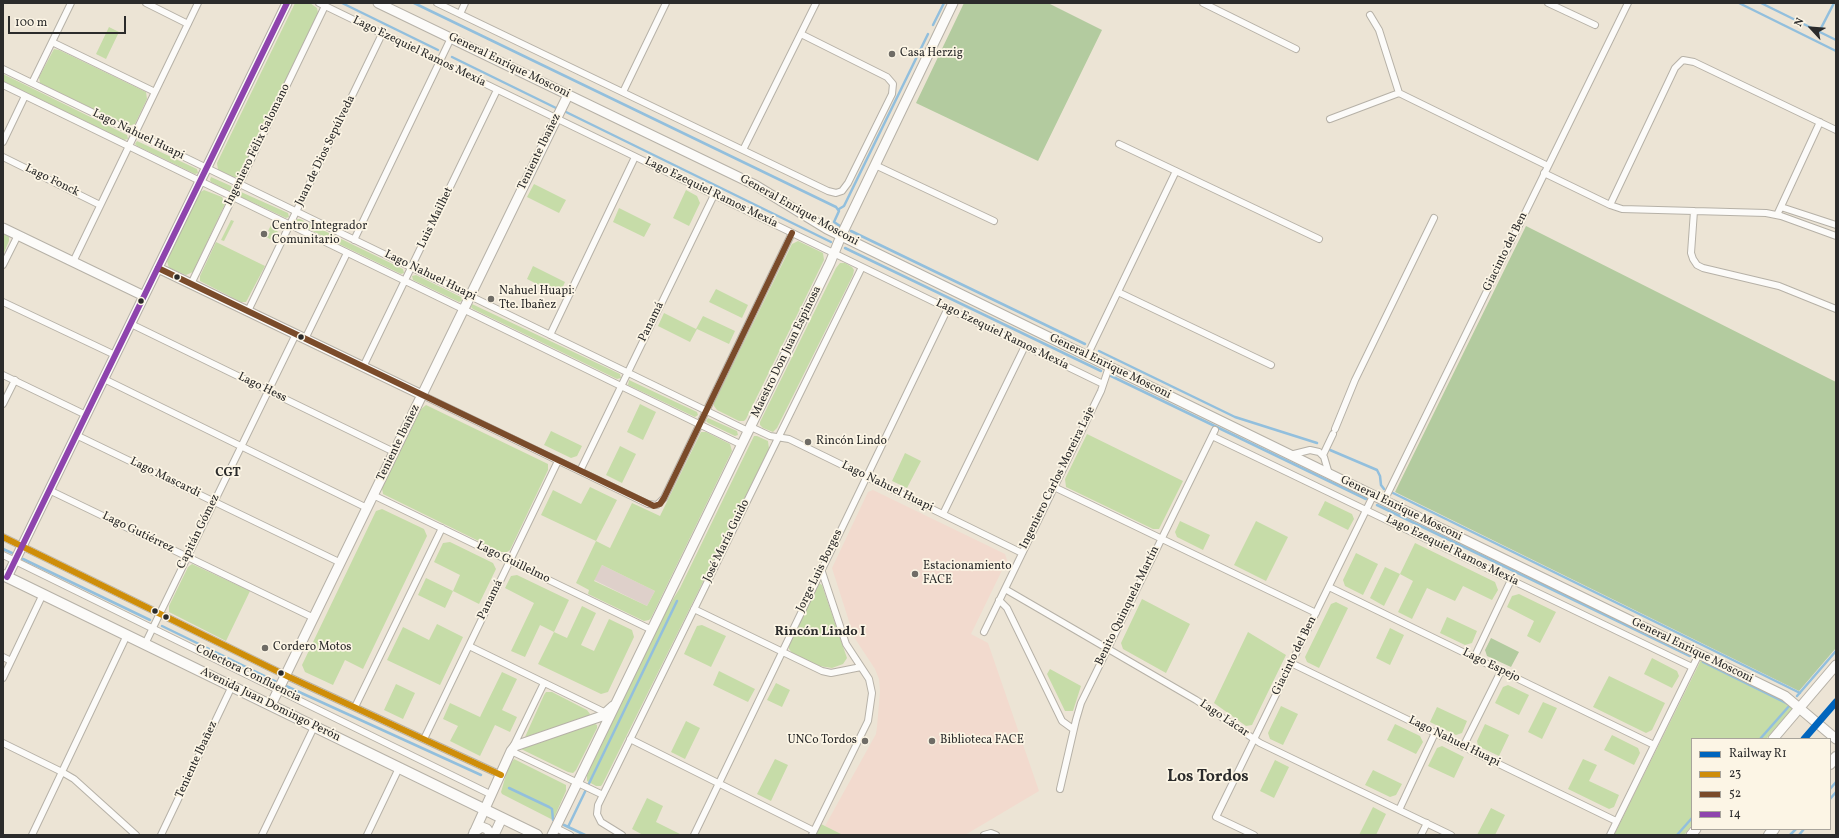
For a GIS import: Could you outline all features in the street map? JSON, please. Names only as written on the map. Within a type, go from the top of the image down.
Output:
[{"type":"main road","name":"Avenida Juan Domingo Perón","points":[[5,576],[537,835]]},
{"type":"street","points":[[32,83],[71,3]]},
{"type":"street","points":[[146,3],[188,24]]},
{"type":"street","points":[[72,262],[198,3]]},
{"type":"street","points":[[5,576],[22,547],[287,3]]},
{"type":"street","name":"General Enrique Mosconi","points":[[378,3],[760,188],[823,227],[841,236],[1785,696],[1836,739]]},
{"type":"street","points":[[437,3],[828,191],[839,192],[846,186],[894,88],[889,79],[801,34]]},
{"type":"street","points":[[460,14],[465,3]]},
{"type":"street","points":[[623,92],[666,3]]},
{"type":"street","points":[[743,150],[816,3]]},
{"type":"street","name":"Maestro Don Juan Espinosa","points":[[554,832],[580,784],[618,699],[742,445],[953,3]]},
{"type":"street","points":[[1203,3],[1296,49]]},
{"type":"street","points":[[1548,3],[1595,25]]},
{"type":"street","name":"Giacinto del Ben","points":[[1384,501],[1628,3]]},
{"type":"street","name":"Lago Ezequiel Ramos Mexía","points":[[322,4],[1103,384]]},
{"type":"street","name":"Ingeniero Félix Salomano","points":[[191,284],[322,4]]},
{"type":"street","points":[[1370,15],[1379,30],[1399,93],[1548,166]]},
{"type":"street","name":"Juan de Dios Sepúlveda","points":[[248,311],[382,34]]},
{"type":"street","points":[[354,240],[451,38]]},
{"type":"street","points":[[52,42],[155,92]]},
{"type":"street","points":[[1610,205],[1675,68],[1683,60],[1694,62],[1836,130]]},
{"type":"street","name":"Lago Nahuel Huapi","points":[[3,69],[706,411],[749,429],[770,436],[789,439],[1022,553]]},
{"type":"street","name":"Lago Nahuel Huapi","points":[[3,86],[742,445]]},
{"type":"street","name":"Luis Mailhet","points":[[363,367],[497,90]]},
{"type":"street","points":[[1330,119],[1399,93]]},
{"type":"street","name":"Teniente Ibañez","points":[[271,705],[568,95]]},
{"type":"street","points":[[3,142],[26,96]]},
{"type":"street","points":[[1777,215],[1820,122]]},
{"type":"street","points":[[1119,144],[1319,239]]},
{"type":"street","name":"Lago Fonck","points":[[3,157],[100,205]]},
{"type":"street","points":[[550,335],[635,157]]},
{"type":"street","points":[[875,165],[994,221]]},
{"type":"street","points":[[1087,356],[1176,171]]},
{"type":"street","points":[[1544,173],[1610,205],[1626,210],[1761,213],[1777,215],[1836,236]]},
{"type":"street","name":"Panamá","points":[[580,471],[714,195]]},
{"type":"street","points":[[1781,206],[1836,225]]},
{"type":"street","points":[[1694,211],[1692,253],[1693,259],[1697,265],[1703,268],[1779,286],[1836,309]]},
{"type":"street","points":[[1329,474],[1323,455],[1355,380],[1434,218]]},
{"type":"street","points":[[3,228],[144,296]]},
{"type":"street","points":[[158,268],[648,504],[657,505],[664,498],[792,233]]},
{"type":"street","points":[[3,265],[18,235]]},
{"type":"street","points":[[305,339],[347,253]]},
{"type":"street","name":"José María Guido","points":[[622,835],[603,825],[598,817],[598,808],[603,795],[862,267]]},
{"type":"street","points":[[1118,292],[1270,365]]},
{"type":"street","points":[[3,302],[115,355]]},
{"type":"street","name":"Jorge Luis Borges","points":[[694,835],[948,308]]},
{"type":"street","name":"Lago Hess","points":[[130,324],[394,452]]},
{"type":"street","name":"Capitán Gómez","points":[[145,644],[296,334]]},
{"type":"street","points":[[943,514],[1026,346]]},
{"type":"street","name":"Ingeniero Carlos Moreira Laje","points":[[984,632],[1103,384],[1109,367]]},
{"type":"street","points":[[3,374],[86,415]]},
{"type":"street","points":[[104,379],[367,508]]},
{"type":"street","points":[[3,404],[15,380]]},
{"type":"street","name":"Lago Ezequiel Ramos Mexía","points":[[1213,433],[1366,510],[1692,667]]},
{"type":"street","name":"Benito Quinquela Martín","points":[[1060,789],[1081,704],[1213,433]]},
{"type":"street","name":"Lago Mascardi","points":[[76,435],[341,563]]},
{"type":"street","points":[[1290,455],[1312,450],[1323,455]]},
{"type":"street","name":"Panamá","points":[[424,739],[558,461]]},
{"type":"street","points":[[1054,487],[1316,613]]},
{"type":"street","name":"Lago Gutiérrez","points":[[50,490],[314,618]]},
{"type":"street","name":"Lago Guillelmo","points":[[373,495],[652,630]]},
{"type":"street","name":"Giacinto del Ben","points":[[1254,835],[1216,817],[1373,496]]},
{"type":"street","points":[[355,707],[442,528]]},
{"type":"street","points":[[3,537],[286,675],[501,775]]},
{"type":"street","name":"Colectora Confluencia","points":[[3,555],[492,795]]},
{"type":"street","points":[[630,739],[813,833],[870,717],[872,687],[846,644],[821,569]]},
{"type":"street","points":[[1474,658],[1511,580]]},
{"type":"street","name":"Lago Espejo","points":[[1328,588],[1654,745]]},
{"type":"street","name":"Lago Lácar","points":[[1004,589],[1196,700],[1254,739],[1451,835]]},
{"type":"street","points":[[3,678],[43,594]]},
{"type":"street","points":[[999,600],[1006,608],[1062,722],[1074,729]]},
{"type":"street","points":[[694,609],[781,652],[827,672],[836,672],[861,667]]},
{"type":"street","points":[[32,835],[127,635]]},
{"type":"street","points":[[469,646],[606,713]]},
{"type":"street","points":[[1610,835],[1698,654]]},
{"type":"street","points":[[3,657],[11,661]]},
{"type":"street","name":"Lago Nahuel Huapi","points":[[1291,663],[1616,821]]},
{"type":"street","points":[[1774,738],[1836,666]]},
{"type":"street","points":[[1463,747],[1501,671]]},
{"type":"street","points":[[474,834],[511,751],[544,683]]},
{"type":"street","name":"Teniente Ibañez","points":[[161,835],[232,686]]},
{"type":"street","name":"Maestro Don Juan Espinosa","points":[[511,751],[520,744],[606,713],[618,699]]},
{"type":"street","points":[[262,835],[314,727]]},
{"type":"street","points":[[1399,810],[1435,733]]},
{"type":"street","points":[[3,743],[62,772],[80,784],[136,835]]},
{"type":"street","points":[[511,751],[603,795]]},
{"type":"street","points":[[367,835],[399,768]]},
{"type":"street","points":[[474,834],[479,828],[485,828],[492,835],[502,818]]},
{"type":"street","points":[[1422,835],[1427,824]]},
{"type":"street","points":[[554,832],[570,835]]},
{"type":"street","points":[[984,835],[994,834]]},
{"type":"shaded area","points":[[873,490],[1005,554],[1007,560],[971,634],[988,643],[1039,791],[965,835],[843,835],[825,826],[876,734],[877,727],[880,691],[879,679],[875,669],[854,637],[832,568],[868,492]]},
{"type":"shaded area","points":[[602,565],[655,591],[647,606],[594,580]]},
{"type":"green space","points":[[295,3],[310,3],[317,8],[318,13],[240,175],[237,177],[232,177],[218,170],[217,163]]},
{"type":"green space","points":[[964,3],[1048,3],[1102,30],[1038,161],[916,103]]},
{"type":"green space","points":[[109,27],[119,32],[106,59],[96,54]]},
{"type":"green space","points":[[54,49],[59,50],[146,92],[147,99],[135,124],[128,126],[40,83],[39,77]]},
{"type":"green space","points":[[3,74],[127,135],[128,139],[124,140],[3,81]]},
{"type":"green space","points":[[137,141],[197,169],[198,173],[195,174],[137,146],[135,144]]},
{"type":"green space","points":[[211,177],[231,186],[233,190],[229,191],[211,182]]},
{"type":"green space","points":[[534,184],[566,200],[559,213],[527,197]]},
{"type":"green space","points":[[204,190],[222,197],[225,204],[193,272],[186,275],[169,268],[167,261],[199,193]]},
{"type":"green space","points":[[686,190],[697,196],[700,203],[689,226],[673,218]]},
{"type":"green space","points":[[241,192],[288,213],[289,217],[286,218],[241,197],[239,195]]},
{"type":"green space","points":[[619,208],[651,224],[644,237],[613,222]]},
{"type":"green space","points":[[297,219],[300,219],[403,269],[404,273],[401,274],[298,224]]},
{"type":"green space","points":[[231,220],[234,221],[224,241],[221,240]]},
{"type":"green space","points":[[271,225],[276,227],[278,233],[274,241],[266,237],[270,232],[268,231]]},
{"type":"green space","points":[[1526,226],[1836,382],[1836,648],[1799,691],[1395,492]]},
{"type":"green space","points":[[3,233],[9,237],[9,241],[3,255]]},
{"type":"green space","points":[[798,241],[823,253],[824,260],[746,419],[744,421],[739,421],[717,410],[714,403],[792,244]]},
{"type":"green space","points":[[216,242],[265,266],[246,302],[241,302],[200,281],[200,276]]},
{"type":"green space","points":[[840,263],[845,263],[852,267],[854,270],[853,275],[777,428],[773,432],[763,428],[760,425],[760,422],[836,268]]},
{"type":"green space","points":[[533,266],[565,282],[559,295],[527,279]]},
{"type":"green space","points":[[416,275],[461,297],[462,301],[459,302],[413,280],[412,276]]},
{"type":"green space","points":[[716,289],[748,305],[742,318],[709,302]]},
{"type":"green space","points":[[472,304],[620,374],[621,378],[617,379],[473,309],[471,307]]},
{"type":"green space","points":[[664,313],[696,329],[703,316],[735,331],[729,344],[697,329],[690,342],[658,326]]},
{"type":"green space","points":[[629,380],[697,412],[698,415],[695,417],[628,385]]},
{"type":"green space","points":[[640,404],[656,412],[643,440],[627,432]]},
{"type":"green space","points":[[426,405],[548,464],[548,470],[510,550],[507,552],[501,552],[383,494],[382,488],[421,409]]},
{"type":"green space","points":[[708,418],[737,431],[738,435],[735,436],[708,423],[706,421]]},
{"type":"green space","points":[[551,431],[582,446],[577,456],[571,458],[544,445]]},
{"type":"green space","points":[[701,432],[706,432],[730,444],[732,451],[649,620],[644,621],[588,594],[589,590],[576,583],[596,541],[610,548],[632,503],[660,516]],"holes":[[[602,565],[655,591],[647,606],[594,581]]]},
{"type":"green space","points":[[1087,434],[1183,481],[1159,529],[1153,529],[1066,487],[1065,479]]},
{"type":"green space","points":[[754,436],[768,441],[769,449],[603,783],[601,786],[596,786],[587,781],[587,775],[665,612],[680,588]]},
{"type":"green space","points":[[620,446],[636,454],[622,483],[606,475]]},
{"type":"green space","points":[[905,453],[921,461],[907,488],[892,481]]},
{"type":"green space","points":[[590,487],[617,500],[596,541],[541,515],[553,490],[581,504]]},
{"type":"green space","points":[[1325,501],[1352,514],[1354,519],[1348,530],[1318,515]]},
{"type":"green space","points":[[382,509],[424,529],[427,536],[363,669],[345,660],[333,685],[305,672],[302,665],[376,511]]},
{"type":"green space","points":[[1180,521],[1210,535],[1203,550],[1177,537],[1175,532]]},
{"type":"green space","points":[[1256,521],[1288,537],[1266,581],[1234,565]]},
{"type":"green space","points":[[450,542],[493,563],[496,569],[479,604],[453,591],[460,575],[434,562],[443,543]]},
{"type":"green space","points":[[1415,543],[1495,582],[1498,590],[1492,600],[1463,586],[1455,601],[1427,588],[1412,619],[1398,612],[1413,581],[1400,574]]},
{"type":"green space","points":[[1356,553],[1378,564],[1363,595],[1345,586],[1343,580]]},
{"type":"green space","points":[[192,564],[250,591],[226,641],[169,612],[169,606],[188,567]]},
{"type":"green space","points":[[1385,567],[1400,574],[1384,606],[1370,598]]},
{"type":"green space","points":[[517,575],[569,600],[554,632],[540,625],[525,657],[511,651],[534,603],[505,588],[511,576]]},
{"type":"green space","points":[[426,578],[453,591],[445,608],[418,595]]},
{"type":"green space","points":[[819,583],[822,585],[847,658],[843,664],[832,668],[819,666],[793,654],[789,649],[789,645]]},
{"type":"green space","points":[[1519,594],[1556,612],[1540,643],[1527,636],[1534,621],[1507,607],[1512,596]]},
{"type":"green space","points":[[1142,599],[1190,624],[1166,673],[1123,649],[1121,643]]},
{"type":"green space","points":[[1336,602],[1348,608],[1319,668],[1307,662],[1305,657],[1331,604]]},
{"type":"green space","points":[[582,606],[596,613],[581,645],[594,651],[609,619],[632,630],[634,637],[608,692],[601,694],[538,664],[554,632],[567,638]]},
{"type":"green space","points":[[1447,617],[1477,631],[1472,643],[1465,645],[1440,633]]},
{"type":"green space","points":[[437,624],[463,637],[440,685],[387,660],[403,627],[429,640]]},
{"type":"green space","points":[[702,625],[726,636],[711,667],[684,654],[697,626]]},
{"type":"green space","points":[[1390,628],[1404,635],[1390,665],[1376,658]]},
{"type":"green space","points":[[1248,632],[1286,655],[1252,725],[1246,726],[1214,703]]},
{"type":"green space","points":[[1491,638],[1519,652],[1511,667],[1487,656],[1485,650]]},
{"type":"green space","points":[[1652,658],[1677,671],[1679,676],[1672,688],[1644,674]]},
{"type":"green space","points":[[1701,660],[1793,704],[1793,708],[1767,738],[1691,738],[1691,826],[1684,835],[1614,835]]},
{"type":"green space","points":[[1050,669],[1081,686],[1073,711],[1065,711],[1047,674]]},
{"type":"green space","points":[[719,671],[755,689],[748,702],[713,685]]},
{"type":"green space","points":[[502,672],[517,679],[502,710],[517,717],[510,732],[495,725],[480,756],[450,741],[458,726],[443,719],[450,703],[480,717]]},
{"type":"green space","points":[[1609,676],[1665,703],[1652,730],[1646,733],[1593,707]]},
{"type":"green space","points":[[776,683],[790,690],[782,707],[767,700]]},
{"type":"green space","points":[[396,684],[415,693],[403,719],[384,710]]},
{"type":"green space","points":[[1508,685],[1529,695],[1519,715],[1495,703],[1503,687]]},
{"type":"green space","points":[[546,692],[552,692],[587,710],[590,714],[589,716],[525,737],[544,695]]},
{"type":"green space","points":[[1543,702],[1557,708],[1542,739],[1528,732]]},
{"type":"green space","points":[[1281,706],[1298,714],[1283,745],[1270,739],[1268,733]]},
{"type":"green space","points":[[1437,707],[1467,721],[1462,733],[1456,735],[1430,722]]},
{"type":"green space","points":[[686,721],[700,728],[685,759],[671,752]]},
{"type":"green space","points":[[593,723],[597,725],[597,728],[576,770],[573,773],[521,749]]},
{"type":"green space","points":[[1395,724],[1420,736],[1423,742],[1416,754],[1387,740]]},
{"type":"green space","points":[[1485,724],[1509,735],[1499,756],[1478,746],[1477,741]]},
{"type":"green space","points":[[1612,735],[1638,748],[1640,753],[1634,765],[1604,750]]},
{"type":"green space","points":[[1442,746],[1464,757],[1454,778],[1428,766],[1437,748]]},
{"type":"green space","points":[[514,759],[566,785],[566,791],[553,820],[502,794],[501,792],[508,768]]},
{"type":"green space","points":[[775,759],[788,765],[771,801],[757,794]]},
{"type":"green space","points":[[1583,759],[1597,765],[1589,781],[1619,795],[1614,807],[1609,809],[1568,789]]},
{"type":"green space","points":[[1275,760],[1289,767],[1274,798],[1260,791]]},
{"type":"green space","points":[[1373,770],[1402,784],[1396,795],[1390,797],[1365,785]]},
{"type":"green space","points":[[647,798],[663,806],[656,822],[682,835],[643,835],[632,829]]},
{"type":"green space","points":[[1373,807],[1386,814],[1376,835],[1359,835]]},
{"type":"green space","points":[[1491,808],[1505,815],[1495,835],[1477,835]]},
{"type":"green space","points":[[821,824],[843,835],[816,835]]},
{"type":"waterway","points":[[342,3],[438,50]]},
{"type":"waterway","points":[[414,3],[836,207],[839,211],[834,222],[840,226]]},
{"type":"waterway","points":[[933,25],[944,3]]},
{"type":"waterway","points":[[1739,3],[1836,51]]},
{"type":"waterway","points":[[1761,3],[1836,40]]},
{"type":"waterway","points":[[1819,32],[1834,3]]},
{"type":"waterway","points":[[839,209],[844,206],[928,34]]},
{"type":"waterway","points":[[452,57],[556,108]]},
{"type":"waterway","points":[[566,112],[831,242]]},
{"type":"waterway","points":[[851,231],[1085,344]]},
{"type":"waterway","points":[[845,248],[1101,371]]},
{"type":"waterway","points":[[1099,351],[1235,417],[1317,443]]},
{"type":"waterway","points":[[1111,376],[1366,499]]},
{"type":"waterway","points":[[1330,450],[1377,470],[1380,476],[1381,485],[1384,489]]},
{"type":"waterway","points":[[1393,493],[1800,693]]},
{"type":"waterway","points":[[1377,505],[1690,656]]},
{"type":"waterway","points":[[3,549],[12,553]]},
{"type":"waterway","points":[[23,559],[150,620]]},
{"type":"waterway","points":[[568,827],[677,601]]},
{"type":"waterway","points":[[162,626],[277,682]]},
{"type":"waterway","points":[[1797,696],[1836,651]]},
{"type":"waterway","points":[[1703,662],[1790,705],[1761,738]]},
{"type":"waterway","points":[[286,686],[481,775]]},
{"type":"waterway","points":[[1831,788],[1836,782]]},
{"type":"waterway","points":[[509,788],[552,809],[553,820]]},
{"type":"waterway","points":[[1831,798],[1836,792]]},
{"type":"waterway","points":[[1677,835],[1691,819]]},
{"type":"waterway","points":[[564,825],[585,835]]},
{"type":"waterway","points":[[1790,835],[1795,830]]},
{"type":"waterway","points":[[1799,835],[1803,830]]},
{"type":"rail line","name":"R1","points":[[1805,738],[1836,702]]},
{"type":"transit line","name":"14","points":[[7,577],[287,3]]},
{"type":"transit line","name":"52","points":[[158,268],[654,506],[660,504],[664,498],[792,233]]},
{"type":"transit line","name":"23","points":[[3,537],[289,677],[501,775]]},
{"type":"place","name":"Casa Herzig","points":[[892,54]]},
{"type":"place","name":"Centro Integrador Comunitario","points":[[264,234]]},
{"type":"place","name":"Nahuel Huapi: Tte. Ibañez","points":[[491,299]]},
{"type":"place","name":"Rincón Lindo","points":[[808,442]]},
{"type":"place","name":"Estacionamiento FACE","points":[[915,574]]},
{"type":"place","name":"Cordero Motos","points":[[265,648]]},
{"type":"place","name":"UNCo Tordos","points":[[865,741]]},
{"type":"place","name":"Biblioteca FACE","points":[[932,741]]},
{"type":"district","name":"CGT","points":[[228,474]]},
{"type":"district","name":"Rincón Lindo I","points":[[820,633]]},
{"type":"district","name":"Los Tordos","points":[[1208,778]]}]
